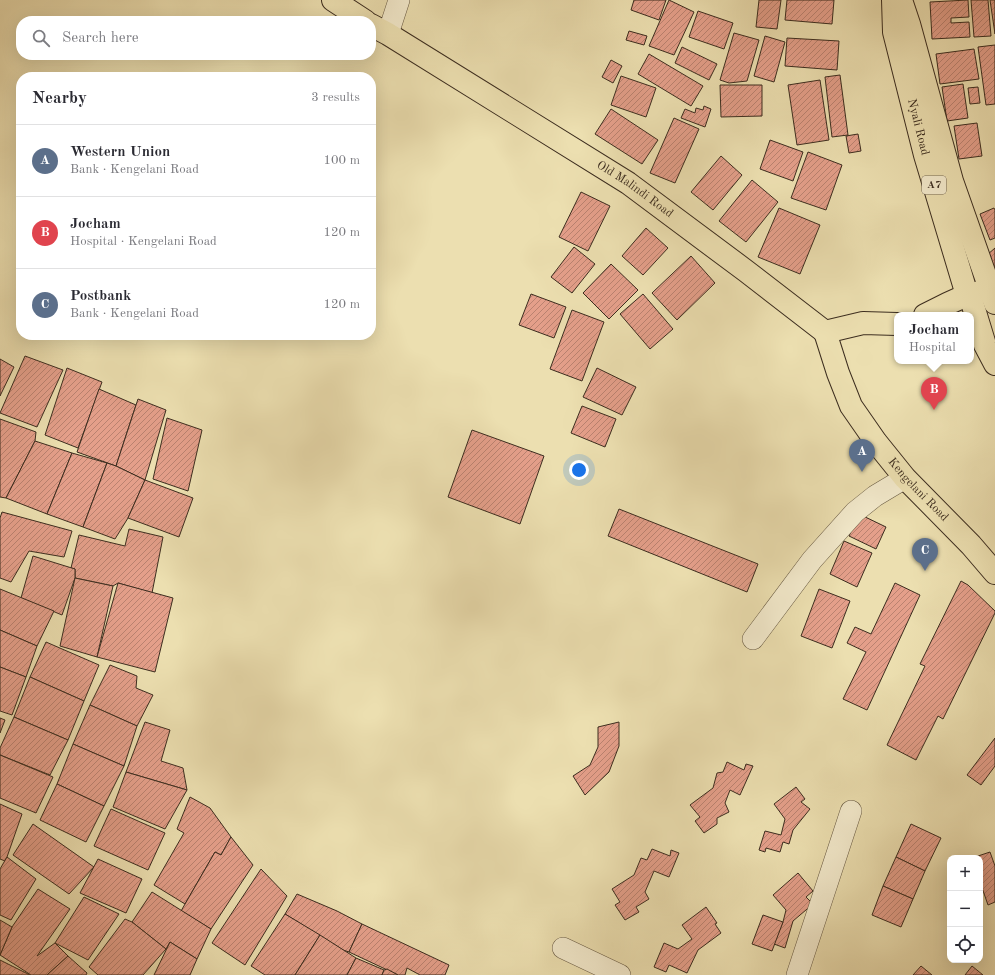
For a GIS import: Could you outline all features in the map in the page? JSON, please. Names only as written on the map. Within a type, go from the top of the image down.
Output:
[{"type":"main road","points":[[332,0],[357,16]]},
{"type":"main road","name":"Nyali Road","points":[[893,0],[894,32],[925,155],[967,295],[971,299],[987,349]]},
{"type":"main road","name":"Nyali Road","points":[[901,0],[952,181],[992,296]]},
{"type":"main road","name":"Old Malindi Road","points":[[379,30],[628,183],[746,270],[825,332]]},
{"type":"main road","points":[[931,312],[967,295],[992,296]]},
{"type":"main road","points":[[825,332],[863,323],[894,324]]},
{"type":"main road","name":"Kengelani Road","points":[[825,332],[850,406],[905,478],[971,545],[995,573]]},
{"type":"street","points":[[379,30],[399,0]]},
{"type":"street","points":[[753,639],[812,560],[855,512],[875,496],[905,478]]},
{"type":"street","points":[[797,975],[851,811]]},
{"type":"street","points":[[563,948],[620,975]]},
{"type":"building","points":[[634,0],[666,0],[659,20],[631,10]]},
{"type":"building","points":[[669,0],[694,12],[674,55],[649,46]]},
{"type":"building","points":[[759,0],[781,0],[777,29],[756,27]]},
{"type":"building","points":[[787,0],[834,0],[832,24],[785,20]]},
{"type":"building","points":[[968,0],[969,17],[951,18],[951,23],[969,22],[970,37],[932,39],[930,2]]},
{"type":"building","points":[[971,0],[988,0],[991,36],[974,37]]},
{"type":"building","points":[[990,0],[995,0],[995,34]]},
{"type":"building","points":[[698,11],[733,23],[724,49],[689,37]]},
{"type":"building","points":[[629,31],[647,36],[644,45],[626,40]]},
{"type":"building","points":[[734,33],[759,40],[747,81],[729,83],[720,80]]},
{"type":"building","points":[[765,36],[785,42],[774,82],[754,76]]},
{"type":"building","points":[[787,38],[839,41],[837,70],[785,66]]},
{"type":"building","points":[[995,45],[995,104],[986,105],[978,47]]},
{"type":"building","points":[[682,47],[717,64],[709,80],[675,63]]},
{"type":"building","points":[[974,49],[979,79],[940,84],[936,54]]},
{"type":"building","points":[[649,54],[703,86],[691,106],[638,74]]},
{"type":"building","points":[[611,60],[622,66],[613,83],[602,77]]},
{"type":"building","points":[[840,75],[848,135],[832,137],[825,77]]},
{"type":"building","points":[[621,76],[656,88],[646,117],[611,105]]},
{"type":"building","points":[[820,80],[829,140],[797,145],[788,85]]},
{"type":"building","points":[[963,84],[968,118],[947,121],[942,87]]},
{"type":"building","points":[[720,85],[762,85],[762,116],[721,117]]},
{"type":"building","points":[[978,87],[980,103],[970,104],[968,88]]},
{"type":"building","points":[[704,106],[711,109],[705,127],[681,118],[685,109],[695,113],[696,108],[703,110]]},
{"type":"building","points":[[611,109],[658,140],[642,164],[595,134]]},
{"type":"building","points":[[674,118],[699,129],[675,183],[650,173]]},
{"type":"building","points":[[977,123],[982,156],[959,159],[954,126]]},
{"type":"building","points":[[858,134],[861,151],[849,153],[846,136]]},
{"type":"building","points":[[770,140],[803,152],[793,181],[760,169]]},
{"type":"building","points":[[808,152],[842,165],[826,210],[791,198]]},
{"type":"building","points":[[721,156],[742,175],[713,210],[691,192]]},
{"type":"building","points":[[752,180],[778,202],[746,242],[719,221]]},
{"type":"building","points":[[581,192],[610,206],[588,251],[559,237]]},
{"type":"building","points":[[779,208],[820,225],[800,274],[758,257]]},
{"type":"building","points":[[994,208],[995,238],[990,240],[980,214]]},
{"type":"building","points":[[646,228],[668,248],[643,275],[622,256]]},
{"type":"building","points":[[574,247],[595,264],[572,293],[551,277]]},
{"type":"building","points":[[995,248],[995,270],[987,255]]},
{"type":"building","points":[[691,256],[715,283],[677,320],[652,293]]},
{"type":"building","points":[[611,264],[638,290],[609,319],[583,293]]},
{"type":"building","points":[[531,294],[566,307],[554,338],[519,325]]},
{"type":"building","points":[[643,294],[673,329],[650,349],[620,314]]},
{"type":"building","points":[[572,310],[604,322],[582,381],[550,369]]},
{"type":"building","points":[[25,356],[63,370],[37,427],[0,413]]},
{"type":"building","points":[[0,359],[14,367],[0,396]]},
{"type":"building","points":[[67,368],[102,382],[78,448],[45,435]]},
{"type":"building","points":[[597,368],[636,387],[622,415],[583,397]]},
{"type":"building","points":[[99,389],[136,405],[116,466],[77,452]]},
{"type":"building","points":[[138,399],[166,410],[145,480],[116,466]]},
{"type":"building","points":[[582,406],[616,419],[605,447],[571,433]]},
{"type":"building","points":[[167,418],[202,430],[188,491],[153,479]]},
{"type":"building","points":[[0,419],[36,432],[35,441],[6,498],[0,497]]},
{"type":"building","points":[[472,430],[544,456],[520,524],[448,497]]},
{"type":"building","points":[[35,441],[72,453],[47,514],[6,498]]},
{"type":"building","points":[[72,453],[107,463],[83,527],[47,514]]},
{"type":"building","points":[[107,463],[145,480],[128,518],[115,539],[83,527]]},
{"type":"building","points":[[145,480],[193,498],[179,537],[128,518]]},
{"type":"building","points":[[619,509],[758,564],[747,592],[608,536]]},
{"type":"building","points":[[2,512],[72,531],[64,557],[29,551],[11,582],[0,578],[0,518]]},
{"type":"building","points":[[859,514],[886,527],[876,549],[849,536]]},
{"type":"building","points":[[129,529],[163,537],[152,593],[118,583],[113,586],[75,578],[75,569],[71,568],[79,535],[125,546]]},
{"type":"building","points":[[844,541],[872,553],[857,587],[830,574]]},
{"type":"building","points":[[33,556],[75,569],[75,578],[62,615],[21,598]]},
{"type":"building","points":[[75,578],[113,586],[97,657],[60,646]]},
{"type":"building","points":[[961,581],[968,585],[995,611],[995,613],[943,719],[938,716],[916,760],[887,745],[925,666],[920,664]]},
{"type":"building","points":[[118,583],[173,598],[155,672],[97,657]]},
{"type":"building","points":[[895,583],[920,595],[867,710],[843,699],[866,652],[847,643],[855,627],[871,634]]},
{"type":"building","points":[[0,589],[54,611],[37,646],[0,630]]},
{"type":"building","points":[[819,589],[850,601],[832,648],[801,636]]},
{"type":"building","points":[[0,630],[37,646],[26,677],[0,667]]},
{"type":"building","points":[[46,642],[99,665],[84,701],[30,677]]},
{"type":"building","points":[[110,665],[137,676],[136,688],[153,695],[137,726],[90,705]]},
{"type":"building","points":[[0,667],[26,677],[12,715],[0,711]]},
{"type":"building","points":[[30,677],[84,701],[68,740],[14,717]]},
{"type":"building","points":[[90,705],[137,726],[124,766],[73,744]]},
{"type":"building","points":[[14,717],[68,740],[50,775],[0,755],[0,748]]},
{"type":"building","points":[[0,718],[5,720],[0,733]]},
{"type":"building","points":[[145,722],[170,730],[161,761],[183,768],[187,790],[126,772]]},
{"type":"building","points":[[619,722],[619,746],[609,772],[585,795],[573,776],[590,765],[598,747],[598,727]]},
{"type":"building","points":[[995,738],[995,766],[981,785],[967,775]]},
{"type":"building","points":[[73,744],[124,766],[104,806],[57,784]]},
{"type":"building","points":[[0,755],[53,777],[36,813],[0,798]]},
{"type":"building","points":[[727,762],[744,770],[746,764],[753,766],[740,795],[730,790],[725,803],[729,812],[717,818],[717,824],[704,833],[695,821],[700,817],[690,805],[713,788],[717,773],[723,772]]},
{"type":"building","points":[[126,772],[187,790],[165,829],[113,807]]},
{"type":"building","points":[[57,784],[104,806],[86,842],[40,820]]},
{"type":"building","points":[[796,787],[805,799],[801,802],[810,809],[793,830],[789,844],[783,842],[780,852],[766,848],[765,852],[759,850],[765,831],[781,835],[785,819],[774,804]]},
{"type":"building","points":[[190,797],[210,808],[231,837],[221,855],[215,852],[185,904],[154,885],[184,833],[177,829]]},
{"type":"building","points":[[0,804],[22,814],[5,861],[0,859]]},
{"type":"building","points":[[111,809],[165,833],[148,870],[94,846]]},
{"type":"building","points":[[33,824],[94,867],[69,894],[13,855]]},
{"type":"building","points":[[911,824],[941,838],[925,871],[896,857]]},
{"type":"building","points":[[231,837],[253,865],[211,929],[181,911],[215,852],[221,855]]},
{"type":"building","points":[[652,849],[670,856],[671,850],[679,853],[669,877],[654,871],[645,892],[649,899],[636,907],[639,912],[625,920],[615,905],[620,902],[612,889],[634,875],[641,858],[647,860]]},
{"type":"building","points":[[990,852],[995,866],[995,902],[988,905],[983,891],[983,855],[981,855]]},
{"type":"building","points":[[7,857],[36,879],[11,920],[0,915],[0,869]]},
{"type":"building","points":[[896,857],[925,871],[913,899],[883,886]]},
{"type":"building","points":[[98,859],[142,879],[126,913],[80,893]]},
{"type":"building","points":[[261,869],[287,896],[245,965],[212,943]]},
{"type":"building","points":[[798,873],[813,891],[806,897],[813,904],[793,921],[785,948],[774,944],[786,910],[773,895]]},
{"type":"building","points":[[883,886],[913,899],[901,927],[872,915]]},
{"type":"building","points":[[38,889],[70,909],[37,956],[55,943],[68,956],[47,975],[31,975],[0,955],[12,927]]},
{"type":"building","points":[[152,892],[211,929],[197,959],[170,942],[166,949],[132,922]]},
{"type":"building","points":[[297,894],[337,911],[362,924],[349,952],[343,950],[285,914]]},
{"type":"building","points":[[84,897],[119,914],[88,960],[55,943]]},
{"type":"building","points":[[706,907],[717,923],[715,924],[721,933],[698,950],[687,973],[669,965],[666,972],[654,967],[664,943],[678,949],[692,939],[682,925]]},
{"type":"building","points":[[285,914],[320,935],[295,975],[265,975],[251,966]]},
{"type":"building","points":[[763,915],[783,922],[772,951],[752,944]]},
{"type":"building","points":[[125,919],[132,922],[166,949],[143,975],[98,975],[89,967]]},
{"type":"building","points":[[0,920],[12,927],[0,955]]},
{"type":"building","points":[[362,924],[449,965],[445,975],[420,975],[407,968],[405,975],[398,975],[349,952]]},
{"type":"building","points":[[320,935],[356,958],[347,975],[295,975]]},
{"type":"building","points":[[170,942],[197,959],[190,975],[154,975]]},
{"type":"building","points":[[68,956],[87,973],[86,975],[47,975]]},
{"type":"building","points":[[356,958],[384,970],[382,975],[347,975]]},
{"type":"building","points":[[0,960],[30,975],[0,975]]},
{"type":"building","points":[[921,966],[932,975],[913,975]]},
{"type":"building","points":[[972,966],[983,975],[965,975]]},
{"type":"building","points":[[387,969],[398,975],[382,975],[384,970]]},
{"type":"place","name":"Jocham","points":[[934,410]]},
{"type":"place","name":"Western Union","points":[[862,472]]},
{"type":"place","name":"Postbank","points":[[925,571]]}]
